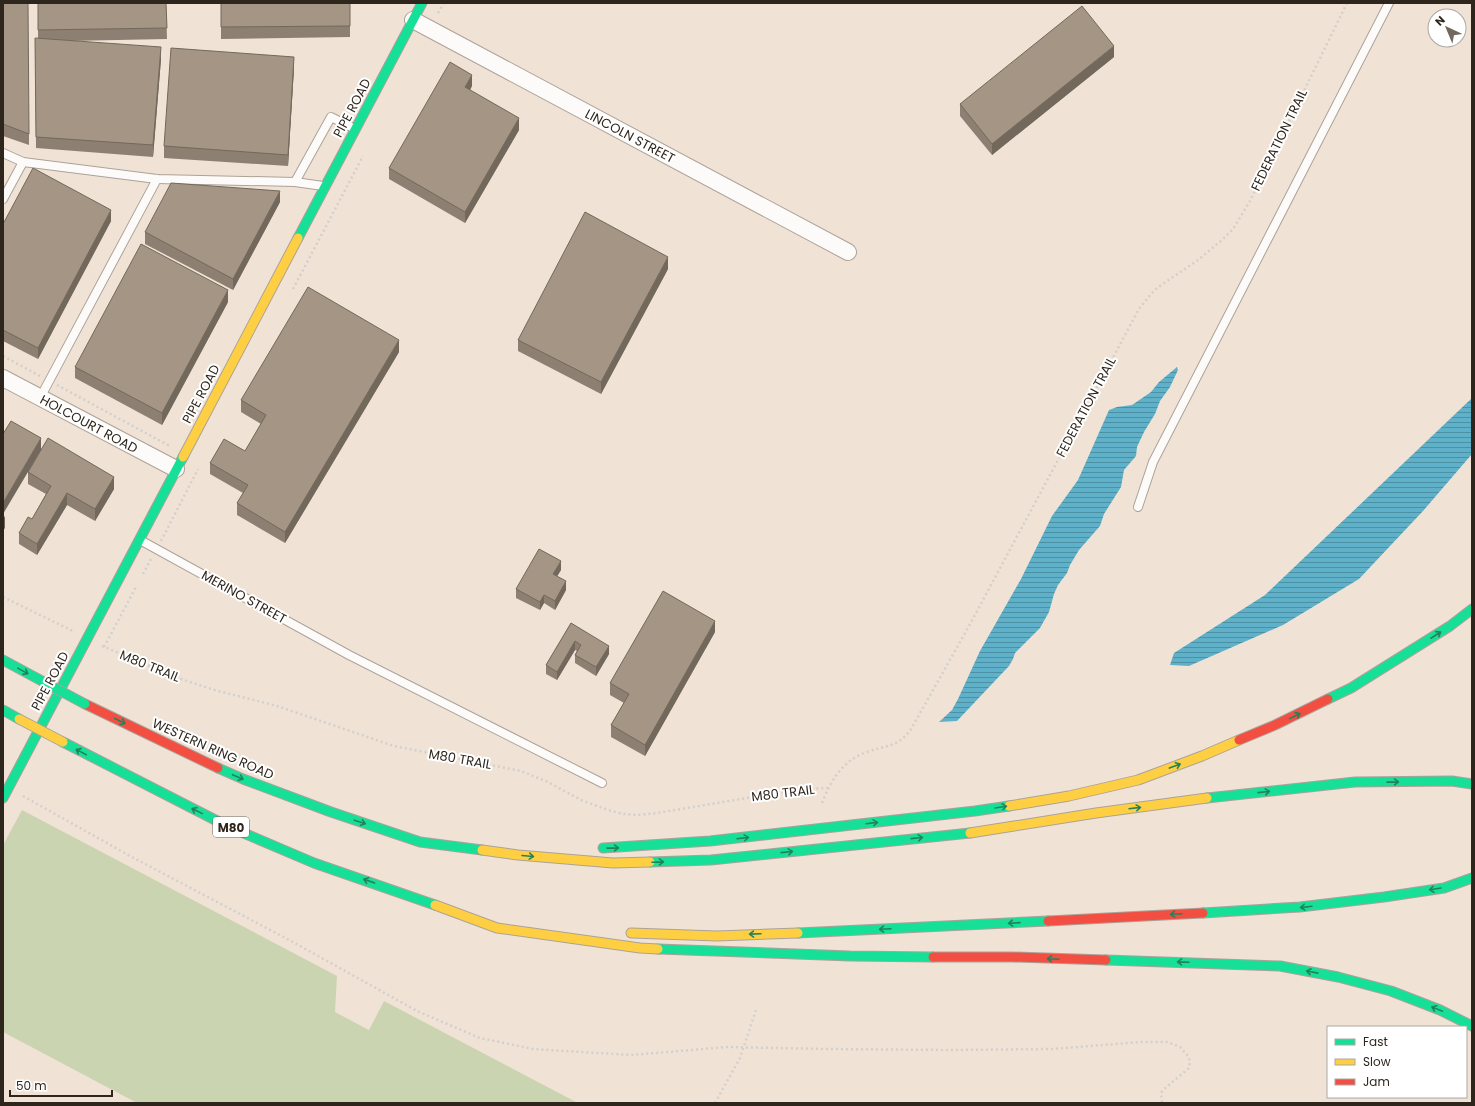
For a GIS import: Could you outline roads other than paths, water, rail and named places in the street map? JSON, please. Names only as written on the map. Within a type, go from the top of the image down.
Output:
[{"type":"main road","name":"PIPE ROAD","points":[[3,798],[422,3]]},
{"type":"main road","points":[[594,848],[617,848],[710,841],[975,810],[1069,796],[1138,780],[1202,756],[1276,725],[1351,688],[1436,634],[1472,609]]},
{"type":"main road","name":"WESTERN RING ROAD","points":[[3,660],[85,704],[197,759],[243,779],[331,812],[420,842]]},
{"type":"main road","name":"M80","points":[[3,710],[227,826],[314,863],[406,894]]},
{"type":"main road","points":[[420,842],[518,855],[613,863],[711,860],[972,833],[1104,812],[1249,793],[1355,782],[1452,781],[1472,784]]},
{"type":"main road","points":[[420,842],[542,848]]},
{"type":"main road","points":[[618,931],[642,934],[717,936],[1228,912],[1300,907],[1384,897],[1444,888],[1472,878]]},
{"type":"main road","points":[[406,894],[486,914]]},
{"type":"main road","points":[[406,894],[497,928],[640,948],[850,956],[1013,957],[1280,966],[1338,977],[1391,991],[1440,1010],[1472,1026]]},
{"type":"street","name":"LINCOLN STREET","points":[[413,20],[848,252]]},
{"type":"street","name":"HOLCOURT ROAD","points":[[3,378],[176,469]]},
{"type":"lane","points":[[1138,507],[1153,462],[1389,3]]},
{"type":"lane","points":[[294,182],[331,117],[355,130]]},
{"type":"lane","points":[[3,153],[23,162],[158,179],[294,182],[326,186]]},
{"type":"lane","points":[[3,199],[23,162]]},
{"type":"lane","points":[[40,398],[158,179]]},
{"type":"lane","name":"MERINO STREET","points":[[139,539],[349,655],[602,783]]},
{"type":"water","points":[[1177,367],[1178,370],[1170,387],[1160,401],[1155,414],[1137,447],[1136,456],[1124,470],[1121,487],[1104,514],[1100,526],[1079,550],[1067,573],[1058,585],[1049,612],[1040,628],[1015,653],[1009,666],[957,721],[939,722],[952,710],[980,651],[1021,579],[1052,516],[1078,480],[1109,410],[1117,407],[1132,405],[1151,392],[1159,382]]},
{"type":"water","points":[[1472,398],[1472,454],[1423,511],[1359,579],[1283,625],[1189,666],[1170,665],[1174,653],[1265,595]]}]
